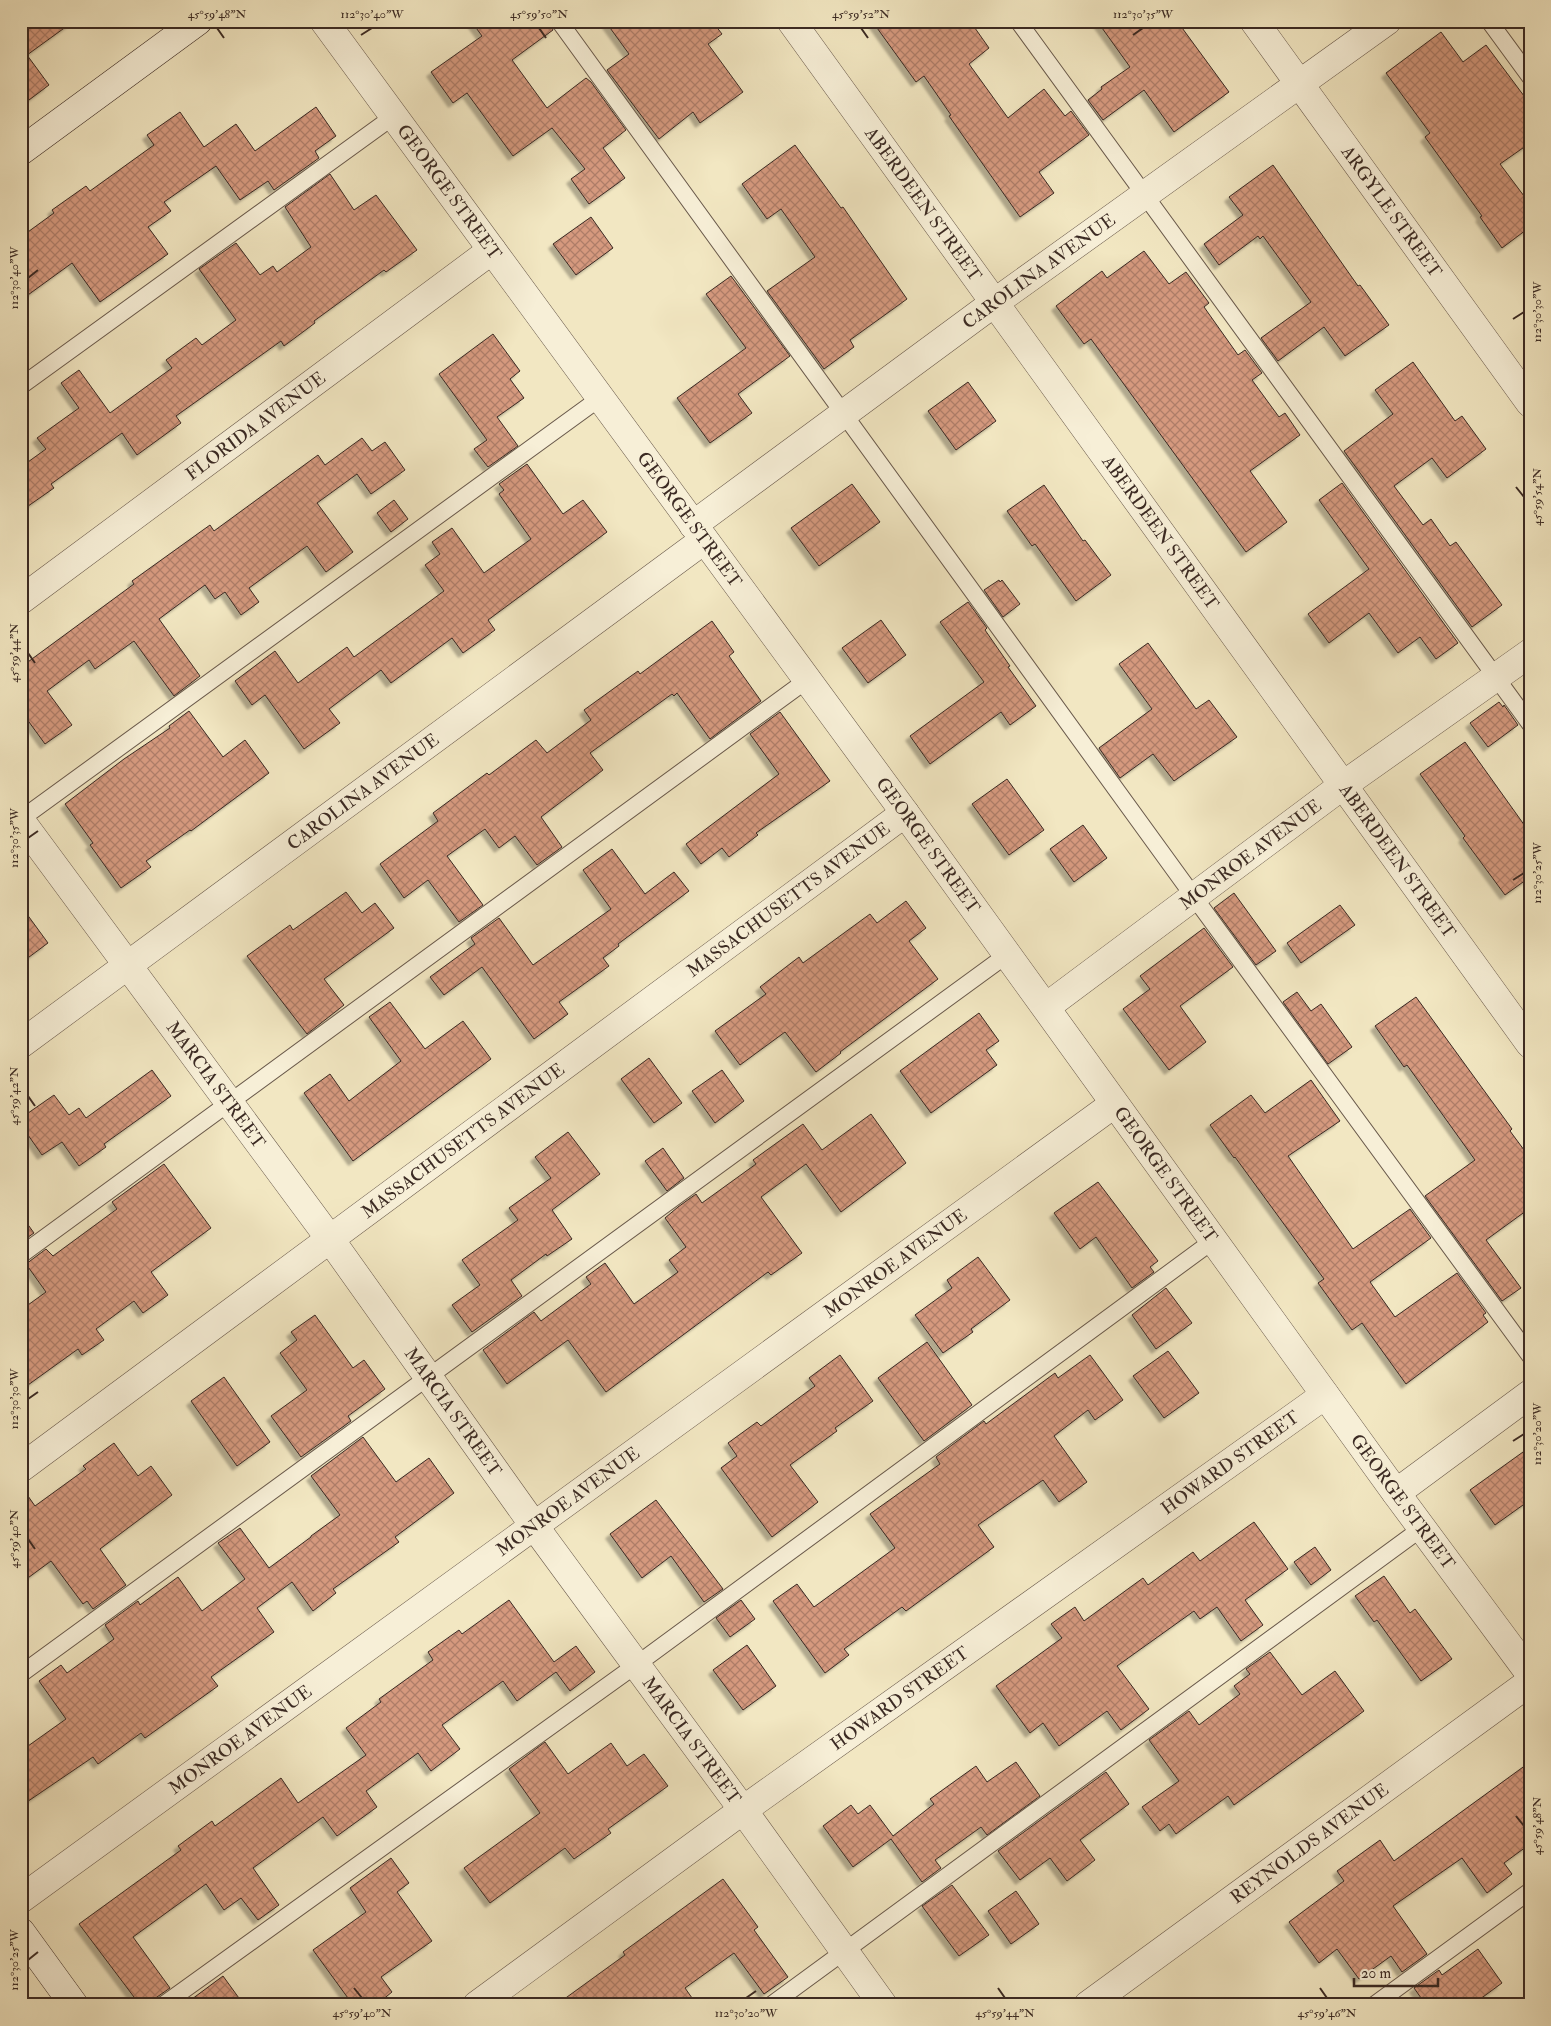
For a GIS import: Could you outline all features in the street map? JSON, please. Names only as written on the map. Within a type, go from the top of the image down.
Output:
[{"type":"street","points":[[21,151],[198,21]]},
{"type":"street","name":"GEORGE STREET","points":[[324,21],[698,533],[906,813],[1114,1104],[1396,1493],[1530,1674]]},
{"type":"street","name":"ABERDEEN STREET","points":[[790,21],[1530,1044]]},
{"type":"street","name":"ARGYLE STREET","points":[[1254,21],[1530,402]]},
{"type":"street","name":"CAROLINA AVENUE","points":[[21,1044],[128,966],[698,533],[845,413],[994,303],[1387,21]]},
{"type":"street","name":"FLORIDA AVENUE","points":[[21,600],[492,250]]},
{"type":"street","name":"MONROE AVENUE","points":[[1046,1007],[1342,786],[1530,653]]},
{"type":"street","name":"MASSACHUSETTS AVENUE","points":[[21,1468],[906,813]]},
{"type":"street","name":"MARCIA STREET","points":[[21,820],[330,1240],[535,1527],[743,1810],[883,2005]]},
{"type":"street","name":"MONROE AVENUE","points":[[21,1899],[535,1527],[1114,1104]]},
{"type":"street","points":[[1396,1493],[1530,1394]]},
{"type":"street","name":"HOWARD STREET","points":[[477,2005],[743,1810],[1325,1395]]},
{"type":"street","name":"REYNOLDS AVENUE","points":[[1088,2005],[1530,1682]]},
{"type":"street","points":[[21,1932],[74,2005]]},
{"type":"lane","points":[[559,21],[1194,897],[1530,1356]]},
{"type":"lane","points":[[1018,21],[1530,724]]},
{"type":"lane","points":[[1489,21],[1530,77]]},
{"type":"lane","points":[[21,386],[394,116]]},
{"type":"lane","points":[[21,820],[600,398]]},
{"type":"lane","points":[[21,1256],[807,680]]},
{"type":"lane","points":[[21,1674],[1008,954]]},
{"type":"lane","points":[[163,2005],[636,1665],[1214,1240]]},
{"type":"lane","points":[[771,2005],[1422,1528]]},
{"type":"lane","points":[[1374,2005],[1530,1891]]},
{"type":"building","points":[[21,21],[74,21],[27,55],[49,85],[21,106]]},
{"type":"building","points":[[471,21],[549,21],[553,30],[512,60],[547,108],[586,78],[591,82],[626,130],[603,148],[625,178],[589,204],[571,179],[585,169],[552,128],[513,156],[467,93],[453,103],[431,72],[482,36]]},
{"type":"building","points":[[605,21],[712,21],[722,34],[708,44],[743,92],[700,123],[693,112],[659,139],[607,70],[629,54]]},
{"type":"building","points":[[872,21],[970,21],[989,48],[969,64],[1008,118],[1044,89],[1065,116],[1071,111],[1089,135],[1039,172],[1054,193],[1020,217],[949,116],[951,115],[924,76],[916,82]]},
{"type":"building","points":[[1097,21],[1177,21],[1229,92],[1174,132],[1144,90],[1103,120],[1088,100],[1102,89],[1101,87],[1130,67]]},
{"type":"building","points":[[1441,32],[1463,62],[1486,45],[1530,104],[1530,143],[1500,164],[1530,204],[1530,227],[1502,248],[1480,217],[1482,216],[1425,137],[1430,133],[1386,73]]},
{"type":"building","points":[[316,107],[336,136],[315,151],[319,158],[274,190],[268,181],[240,200],[216,166],[164,202],[171,211],[148,227],[168,254],[100,302],[72,263],[21,300],[21,237],[54,213],[52,210],[86,186],[90,191],[154,145],[147,135],[180,112],[204,147],[236,124],[255,151]]},
{"type":"building","points":[[795,145],[841,208],[843,207],[907,299],[850,340],[854,347],[824,369],[767,291],[815,257],[781,209],[767,219],[742,184]]},
{"type":"building","points":[[1273,165],[1358,286],[1360,285],[1389,325],[1345,356],[1324,327],[1278,361],[1261,338],[1311,302],[1263,236],[1260,239],[1258,236],[1219,265],[1204,244],[1243,215],[1229,197]]},
{"type":"building","points":[[330,174],[354,210],[376,195],[417,250],[386,272],[384,270],[314,321],[315,323],[284,346],[281,341],[176,416],[181,423],[137,455],[122,433],[51,484],[54,488],[21,511],[21,467],[46,449],[37,438],[79,408],[61,383],[79,370],[110,413],[172,368],[166,360],[196,338],[202,345],[236,320],[199,269],[236,243],[260,275],[273,266],[277,272],[311,247],[285,207]]},
{"type":"building","points":[[591,217],[613,248],[576,275],[553,244]]},
{"type":"building","points":[[1144,251],[1169,284],[1186,272],[1209,303],[1204,307],[1238,355],[1245,350],[1262,373],[1252,380],[1279,417],[1285,413],[1300,435],[1250,471],[1287,522],[1246,552],[1091,339],[1084,344],[1056,306],[1102,271],[1107,278]]},
{"type":"building","points":[[731,276],[790,356],[738,394],[752,413],[710,443],[677,398],[746,348],[706,294]]},
{"type":"building","points":[[493,334],[520,371],[510,379],[524,398],[497,417],[518,446],[488,467],[474,449],[487,440],[439,374]]},
{"type":"building","points":[[1413,362],[1455,421],[1462,416],[1486,449],[1447,478],[1432,458],[1394,486],[1423,525],[1431,519],[1450,546],[1456,542],[1502,605],[1472,627],[1344,451],[1393,414],[1375,390]]},
{"type":"building","points":[[968,382],[996,421],[956,450],[928,411]]},
{"type":"building","points":[[362,438],[372,451],[385,442],[405,470],[371,494],[357,474],[317,503],[353,552],[326,572],[307,546],[249,588],[259,602],[241,615],[225,592],[215,599],[205,585],[159,619],[200,676],[174,696],[134,641],[95,669],[89,660],[47,691],[72,725],[45,744],[21,711],[21,667],[134,584],[132,581],[210,525],[214,531],[318,455],[325,465]]},
{"type":"building","points":[[527,464],[563,514],[583,500],[607,532],[488,620],[495,630],[463,653],[452,638],[391,683],[381,670],[329,709],[340,723],[304,749],[265,695],[252,705],[235,681],[275,651],[298,683],[347,647],[354,657],[444,591],[425,565],[440,554],[432,542],[452,528],[484,573],[531,539],[499,494],[504,490],[499,484]]},
{"type":"building","points":[[1342,483],[1458,643],[1436,659],[1420,637],[1398,653],[1369,613],[1329,643],[1308,614],[1369,569],[1319,500]]},
{"type":"building","points":[[852,484],[880,522],[819,566],[791,528]]},
{"type":"building","points":[[1044,485],[1083,541],[1085,540],[1111,575],[1076,601],[1035,544],[1032,546],[1007,511]]},
{"type":"building","points":[[394,500],[408,519],[391,532],[377,513]]},
{"type":"building","points":[[999,580],[1000,582],[1002,580],[1020,604],[1003,617],[984,590]]},
{"type":"building","points":[[968,602],[987,628],[985,630],[1010,666],[1008,667],[1036,706],[1010,725],[1001,712],[930,764],[910,736],[984,682],[940,622]]},
{"type":"building","points":[[881,620],[906,655],[868,683],[842,648]]},
{"type":"building","points":[[712,621],[734,652],[729,656],[761,701],[710,739],[677,693],[674,696],[672,694],[590,753],[603,770],[541,817],[562,847],[537,865],[515,836],[499,848],[485,829],[447,856],[483,905],[459,922],[428,880],[404,898],[380,864],[438,821],[433,813],[536,740],[547,753],[591,720],[584,710],[638,671],[640,674]]},
{"type":"building","points":[[1148,643],[1196,709],[1209,700],[1237,737],[1174,781],[1153,754],[1120,778],[1099,748],[1152,709],[1119,664]]},
{"type":"building","points":[[1499,702],[1503,707],[1504,705],[1518,725],[1488,747],[1470,723]]},
{"type":"building","points":[[189,711],[223,757],[245,740],[269,773],[191,831],[146,861],[151,867],[121,888],[90,845],[93,843],[65,804],[124,759],[170,728],[169,726]]},
{"type":"building","points":[[780,712],[830,781],[756,833],[758,835],[729,857],[722,848],[701,864],[686,844],[779,774],[750,734]]},
{"type":"building","points":[[1465,742],[1530,833],[1530,877],[1505,895],[1463,838],[1465,836],[1420,774]]},
{"type":"building","points":[[1007,779],[1044,830],[1009,855],[972,804]]},
{"type":"building","points":[[1083,825],[1107,858],[1074,882],[1050,849]]},
{"type":"building","points":[[612,849],[645,894],[674,872],[689,891],[618,944],[619,946],[603,958],[609,966],[559,1002],[568,1014],[534,1039],[482,967],[444,995],[430,977],[475,944],[471,938],[499,918],[533,965],[611,909],[583,870]]},
{"type":"building","points":[[346,892],[362,913],[375,903],[394,928],[324,979],[344,1005],[307,1034],[247,956],[290,925],[293,930]]},
{"type":"building","points":[[1234,893],[1276,951],[1256,965],[1214,908]]},
{"type":"building","points":[[906,901],[926,928],[909,941],[938,979],[816,1072],[785,1032],[740,1065],[715,1031],[766,994],[760,987],[799,957],[803,963],[870,914],[877,923]]},
{"type":"building","points":[[1340,905],[1355,925],[1301,963],[1287,943]]},
{"type":"building","points":[[21,906],[48,943],[21,963]]},
{"type":"building","points":[[1204,928],[1233,967],[1180,1006],[1206,1042],[1169,1070],[1123,1009],[1150,989],[1140,976]]},
{"type":"building","points":[[1297,992],[1311,1011],[1321,1004],[1352,1047],[1328,1064],[1283,1002]]},
{"type":"building","points":[[1416,997],[1512,1129],[1510,1131],[1530,1158],[1530,1208],[1486,1240],[1521,1288],[1502,1301],[1425,1196],[1475,1160],[1407,1065],[1404,1067],[1375,1026]]},
{"type":"building","points":[[390,1002],[425,1049],[463,1021],[491,1059],[353,1161],[304,1093],[330,1074],[349,1101],[401,1061],[369,1017]]},
{"type":"building","points":[[979,1013],[999,1041],[986,1050],[997,1065],[931,1113],[900,1071]]},
{"type":"building","points":[[649,1058],[682,1103],[654,1123],[621,1079]]},
{"type":"building","points":[[152,1070],[171,1096],[104,1144],[106,1147],[79,1166],[62,1142],[42,1155],[21,1125],[21,1118],[54,1095],[69,1115],[79,1108],[86,1118]]},
{"type":"building","points":[[722,1070],[744,1101],[715,1123],[692,1091]]},
{"type":"building","points":[[1311,1080],[1340,1121],[1288,1156],[1353,1249],[1410,1209],[1431,1238],[1370,1282],[1395,1317],[1457,1273],[1486,1313],[1483,1315],[1488,1322],[1406,1384],[1362,1323],[1352,1330],[1318,1283],[1324,1279],[1210,1125],[1251,1095],[1265,1113]]},
{"type":"building","points":[[871,1114],[906,1163],[841,1212],[806,1164],[761,1197],[802,1253],[771,1275],[768,1272],[606,1392],[568,1340],[507,1384],[483,1350],[534,1312],[541,1321],[591,1284],[586,1277],[605,1263],[634,1304],[678,1272],[669,1260],[686,1247],[665,1218],[678,1207],[696,1194],[702,1203],[756,1164],[753,1160],[803,1124],[822,1150]]},
{"type":"building","points":[[568,1132],[600,1174],[552,1210],[572,1239],[547,1256],[546,1254],[511,1280],[522,1296],[472,1332],[452,1305],[480,1285],[462,1260],[518,1220],[509,1208],[551,1178],[535,1157]]},
{"type":"building","points":[[663,1148],[684,1178],[667,1191],[645,1161]]},
{"type":"building","points":[[164,1164],[211,1228],[151,1272],[168,1295],[143,1313],[134,1301],[96,1329],[104,1340],[82,1355],[78,1349],[21,1390],[21,1310],[46,1292],[26,1264],[46,1249],[53,1256],[117,1209],[112,1202]]},
{"type":"building","points":[[1098,1182],[1158,1261],[1150,1267],[1154,1272],[1132,1288],[1096,1237],[1080,1249],[1054,1213]]},
{"type":"building","points":[[21,1215],[34,1233],[21,1242]]},
{"type":"building","points":[[978,1257],[1010,1300],[971,1329],[973,1332],[943,1353],[915,1315],[952,1288],[947,1280]]},
{"type":"building","points":[[1166,1288],[1192,1323],[1156,1349],[1132,1315]]},
{"type":"building","points":[[315,1315],[353,1368],[364,1360],[385,1389],[348,1416],[351,1421],[301,1457],[271,1416],[307,1390],[280,1353],[297,1340],[291,1332]]},
{"type":"building","points":[[927,1342],[972,1405],[924,1441],[878,1378]]},
{"type":"building","points":[[1168,1351],[1199,1393],[1164,1418],[1133,1376]]},
{"type":"building","points":[[840,1355],[873,1401],[835,1428],[837,1431],[790,1465],[818,1502],[772,1537],[721,1468],[737,1456],[728,1443],[757,1422],[761,1426],[815,1386],[809,1378]]},
{"type":"building","points":[[1090,1355],[1123,1400],[1095,1420],[1088,1410],[1054,1436],[1087,1482],[1059,1502],[1043,1480],[978,1525],[994,1547],[906,1611],[902,1607],[844,1649],[849,1655],[825,1673],[773,1601],[797,1584],[814,1607],[895,1548],[870,1514],[940,1464],[936,1457],[984,1421],[986,1424],[1055,1373],[1058,1378]]},
{"type":"building","points":[[224,1377],[270,1442],[237,1466],[191,1401]]},
{"type":"building","points":[[363,1437],[396,1482],[429,1458],[454,1493],[395,1537],[399,1542],[333,1589],[336,1593],[313,1611],[292,1582],[257,1608],[274,1632],[211,1677],[218,1686],[145,1738],[141,1733],[98,1764],[93,1757],[21,1806],[21,1751],[66,1719],[39,1681],[61,1665],[67,1673],[114,1639],[105,1625],[138,1601],[140,1605],[178,1577],[202,1611],[245,1579],[218,1543],[240,1528],[269,1568],[311,1537],[340,1515],[311,1476]]},
{"type":"building","points":[[114,1443],[138,1476],[151,1466],[172,1495],[100,1549],[126,1585],[93,1609],[87,1601],[83,1604],[51,1561],[21,1583],[21,1486],[35,1506],[86,1469],[83,1466]]},
{"type":"building","points":[[1530,1447],[1530,1500],[1495,1525],[1470,1490]]},
{"type":"building","points":[[656,1500],[723,1589],[704,1602],[671,1556],[642,1578],[610,1534]]},
{"type":"building","points":[[1254,1522],[1288,1569],[1245,1600],[1263,1625],[1241,1641],[1217,1607],[1200,1619],[1194,1611],[1117,1666],[1149,1709],[1121,1730],[1107,1711],[1059,1746],[1043,1723],[1030,1733],[996,1686],[1062,1638],[1051,1624],[1075,1607],[1084,1621],[1143,1578],[1148,1585],[1193,1552],[1200,1561]]},
{"type":"building","points":[[1315,1547],[1331,1570],[1311,1585],[1294,1562]]},
{"type":"building","points":[[1384,1576],[1410,1613],[1415,1609],[1452,1659],[1421,1681],[1377,1620],[1374,1622],[1355,1596]]},
{"type":"building","points":[[509,1600],[554,1662],[576,1646],[595,1672],[570,1691],[556,1672],[517,1701],[503,1681],[442,1725],[460,1749],[431,1771],[418,1753],[366,1791],[377,1807],[337,1836],[323,1817],[253,1868],[279,1905],[258,1920],[241,1898],[224,1910],[206,1884],[133,1937],[170,1988],[157,1997],[153,2005],[140,2005],[79,1924],[181,1850],[178,1846],[212,1821],[215,1826],[281,1778],[298,1803],[366,1755],[346,1728],[381,1702],[379,1699],[433,1660],[428,1652],[459,1630],[462,1634]]},
{"type":"building","points":[[741,1600],[755,1619],[730,1637],[716,1618]]},
{"type":"building","points":[[747,1645],[776,1686],[743,1710],[713,1670]]},
{"type":"building","points":[[1270,1652],[1302,1695],[1335,1671],[1364,1711],[1234,1805],[1228,1796],[1176,1834],[1169,1824],[1160,1831],[1142,1807],[1179,1781],[1149,1740],[1189,1711],[1199,1725],[1240,1694],[1234,1686],[1250,1674],[1246,1669]]},
{"type":"building","points":[[545,1742],[568,1774],[611,1743],[627,1766],[644,1754],[668,1786],[608,1829],[611,1833],[574,1859],[565,1848],[490,1903],[464,1868],[540,1813],[509,1769]]},
{"type":"building","points":[[1016,1762],[1040,1796],[987,1835],[981,1827],[935,1860],[941,1868],[922,1882],[891,1839],[853,1867],[823,1826],[851,1805],[858,1814],[870,1805],[893,1836],[934,1804],[930,1799],[976,1766],[987,1782]]},
{"type":"building","points":[[1530,1762],[1530,1844],[1504,1863],[1512,1874],[1487,1893],[1462,1858],[1393,1906],[1427,1954],[1402,1972],[1391,1956],[1359,1979],[1337,1949],[1319,1963],[1289,1922],[1344,1881],[1337,1871],[1380,1840],[1394,1861]]},
{"type":"building","points":[[1106,1772],[1129,1804],[1080,1840],[1095,1860],[1067,1881],[1050,1858],[1020,1880],[998,1851]]},
{"type":"building","points":[[391,1858],[409,1883],[397,1892],[432,1941],[381,1977],[392,1992],[376,2005],[353,2005],[313,1950],[366,1912],[350,1888]]},
{"type":"building","points":[[723,1879],[758,1927],[754,1930],[788,1977],[764,1994],[734,1953],[685,1988],[697,2005],[556,2005],[625,1955],[623,1952]]},
{"type":"building","points":[[952,1885],[989,1935],[959,1956],[922,1906]]},
{"type":"building","points":[[1016,1891],[1039,1924],[1011,1944],[988,1911]]},
{"type":"building","points":[[1478,1949],[1502,1983],[1472,2005],[1426,2005],[1414,1988],[1439,1970],[1442,1975]]},
{"type":"building","points":[[223,1976],[244,2005],[184,2005]]}]
